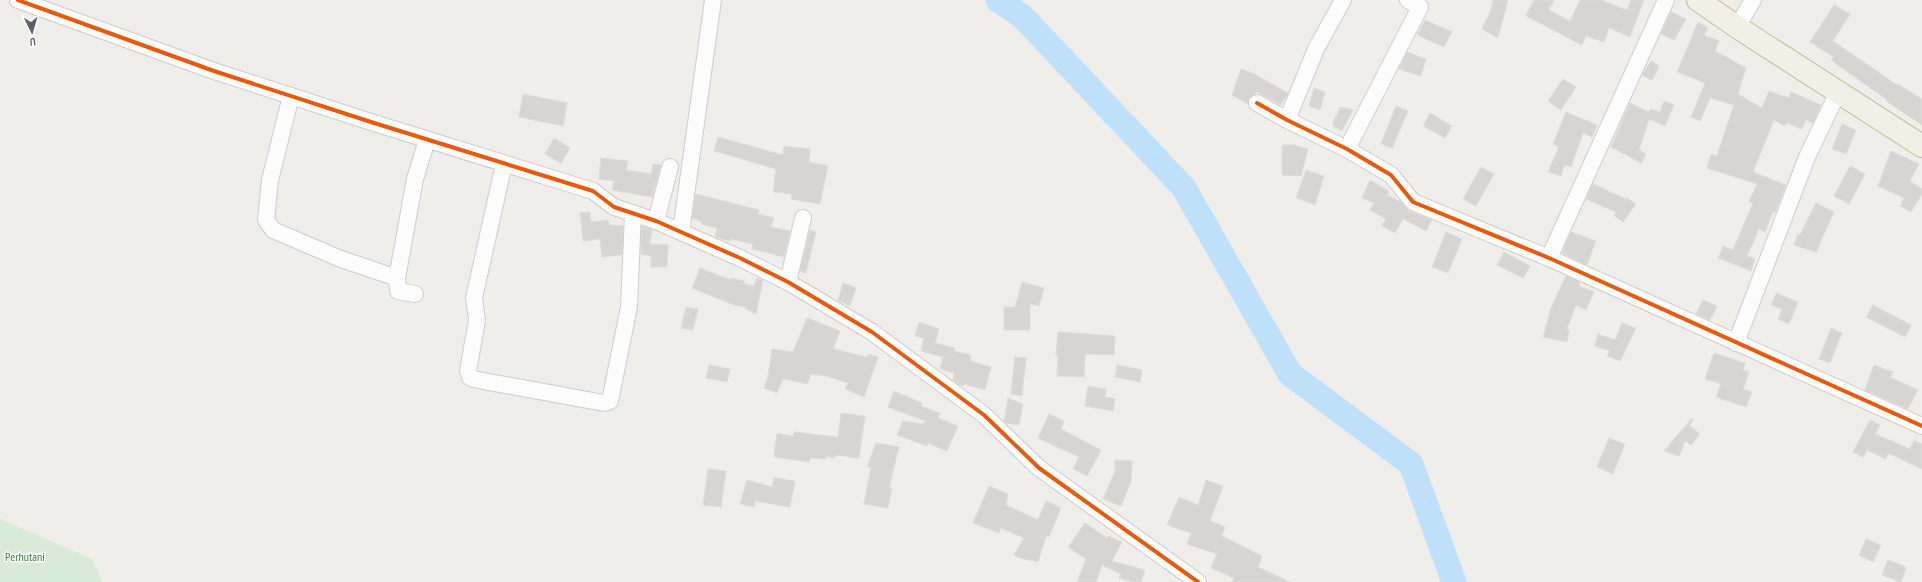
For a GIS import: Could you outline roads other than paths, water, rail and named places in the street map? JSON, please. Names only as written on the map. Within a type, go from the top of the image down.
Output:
[{"type":"highway","points":[[1701,1],[1737,27],[1922,146]]},
{"type":"street","points":[[18,0],[214,71],[427,140],[592,191],[614,206],[656,221],[740,258],[788,282],[878,336],[984,415],[1039,468],[1198,582]]},
{"type":"street","points":[[681,232],[712,0]]},
{"type":"street","points":[[1287,120],[1316,49],[1343,0]]},
{"type":"street","points":[[1347,149],[1420,7],[1408,0]]},
{"type":"street","points":[[1549,258],[1666,0]]},
{"type":"street","points":[[1737,27],[1753,0]]},
{"type":"street","points":[[1736,343],[1807,158],[1838,92]]},
{"type":"street","points":[[291,96],[270,180],[266,212],[266,220],[269,226],[273,230],[341,259],[397,278]]},
{"type":"street","points":[[1257,103],[1287,120],[1347,149],[1391,176],[1413,202],[1549,258],[1922,426]]},
{"type":"street","points":[[415,294],[398,291],[397,278],[415,179],[427,140]]},
{"type":"street","points":[[504,164],[474,298],[477,320],[468,371],[470,377],[473,379],[604,403],[610,401],[629,307],[633,213]]},
{"type":"street","points":[[656,221],[670,167]]},
{"type":"street","points":[[788,282],[803,218]]},
{"type":"waterway","points":[[998,0],[1023,17],[1184,188],[1290,374],[1411,464],[1454,582]]},
{"type":"park label","name":"Perhutani","points":[[25,557]]}]
